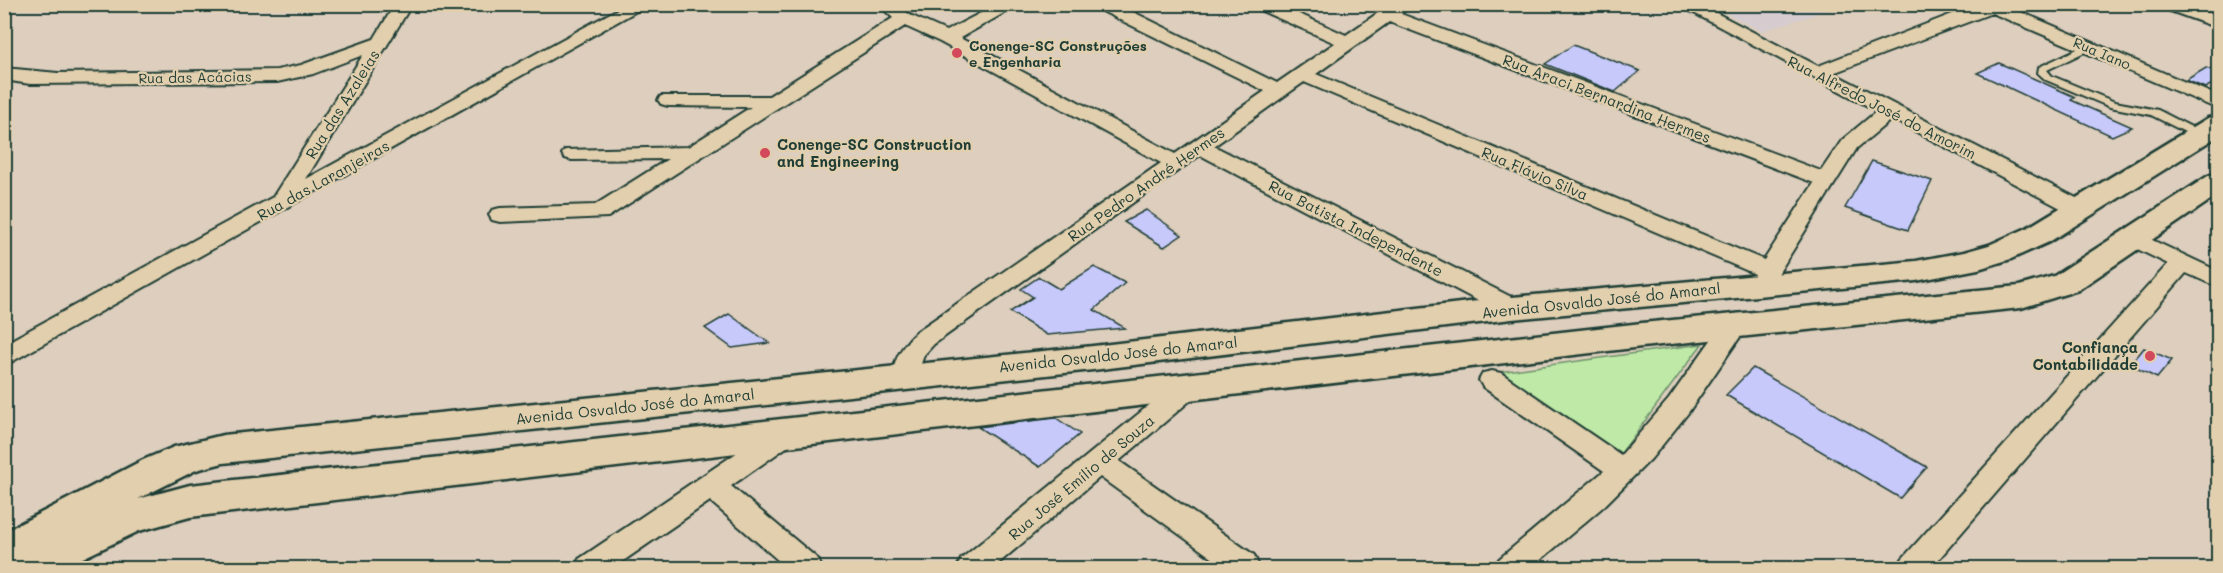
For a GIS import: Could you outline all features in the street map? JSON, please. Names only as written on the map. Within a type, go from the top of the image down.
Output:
[{"type":"main road","name":"Avenida Osvaldo José do Amaral","points":[[4,552],[157,470],[188,457],[223,449],[1093,358],[1764,278],[1916,271],[1967,262],[2000,252],[2038,235],[2210,130]]},
{"type":"main road","points":[[25,568],[100,528],[133,514],[163,505],[1190,386],[1735,325],[2021,297],[2066,283],[2218,182]]},
{"type":"main road","points":[[1093,358],[1076,370],[1075,379],[1078,387],[1087,394],[1099,397]]},
{"type":"main road","points":[[880,421],[900,410],[905,402],[908,395],[906,376]]},
{"type":"street","name":"Rua das Azaleias","points":[[280,203],[404,4]]},
{"type":"street","name":"Rua das Laranjeiras","points":[[4,356],[640,4]]},
{"type":"street","points":[[886,4],[903,19],[946,38],[1176,163]]},
{"type":"street","points":[[946,38],[1012,4]]},
{"type":"street","points":[[1102,4],[1279,91]]},
{"type":"street","points":[[1261,4],[1349,43]]},
{"type":"street","name":"Rua Alfredo José do Amorim","points":[[1685,4],[2080,209]]},
{"type":"street","points":[[2168,4],[2218,23]]},
{"type":"street","points":[[1816,73],[1988,6]]},
{"type":"street","name":"Rua Iano","points":[[1988,6],[2218,103]]},
{"type":"street","name":"Rua Pedro André Hermes","points":[[906,376],[908,361],[914,349],[925,338],[1396,10]]},
{"type":"street","name":"Rua Araci Bernardina Hermes","points":[[1396,10],[1826,180]]},
{"type":"street","points":[[500,216],[600,212],[903,19]]},
{"type":"street","name":"Rua das Acácias","points":[[4,74],[58,79],[277,76],[306,70],[381,42]]},
{"type":"street","name":"Rua Flávio Silva","points":[[1303,75],[1764,278]]},
{"type":"street","points":[[668,99],[772,102]]},
{"type":"street","points":[[1764,278],[1850,144],[1890,111]]},
{"type":"street","name":"Rua Batista Independente","points":[[1200,147],[1512,308]]},
{"type":"street","points":[[572,154],[692,153]]},
{"type":"street","points":[[2133,238],[2218,280]]},
{"type":"street","points":[[1913,568],[2183,262]]},
{"type":"street","points":[[1510,568],[1623,470],[1659,431],[1735,325]]},
{"type":"street","points":[[1492,380],[1623,470]]},
{"type":"street","name":"Rua José Emílio de Souza","points":[[972,568],[1190,386]]},
{"type":"street","points":[[590,568],[788,432]]},
{"type":"street","points":[[1099,462],[1244,564]]},
{"type":"street","points":[[711,485],[807,568]]},
{"type":"lane","points":[[2088,47],[2042,69],[2043,73],[2049,78],[2113,105],[2154,112],[2210,130]]},
{"type":"shaded area","points":[[1709,5],[1844,5],[1762,31]]},
{"type":"green space","points":[[1702,344],[1619,456],[1499,372]]},
{"type":"building","points":[[1573,45],[1640,71],[1615,92],[1545,64]]},
{"type":"building","points":[[1999,63],[2075,97],[2071,100],[2132,127],[2112,136],[1977,73]]},
{"type":"building","points":[[2206,68],[2218,72],[2218,81],[2205,88],[2186,80]]},
{"type":"building","points":[[1872,161],[1932,181],[1908,230],[1845,208]]},
{"type":"building","points":[[1146,210],[1182,235],[1164,247],[1124,222]]},
{"type":"building","points":[[1094,267],[1125,283],[1094,310],[1125,328],[1047,335],[1010,312],[1033,297],[1021,289],[1039,277],[1059,289]]},
{"type":"building","points":[[729,314],[769,343],[732,348],[705,328]]},
{"type":"building","name":"Confiança Contabilidade","points":[[2144,348],[2172,360],[2157,378],[2130,365]]},
{"type":"building","points":[[1753,368],[1927,467],[1900,498],[1726,395]]},
{"type":"building","points":[[1056,418],[1080,434],[1040,467],[978,427]]},
{"type":"place","name":"Conenge-SC Construções e Engenharia","points":[[957,53]]},
{"type":"place","name":"Conenge-SC Construction and Engineering","points":[[765,153]]},
{"type":"place","name":"Confiança Contabilidade","points":[[2150,356]]}]
